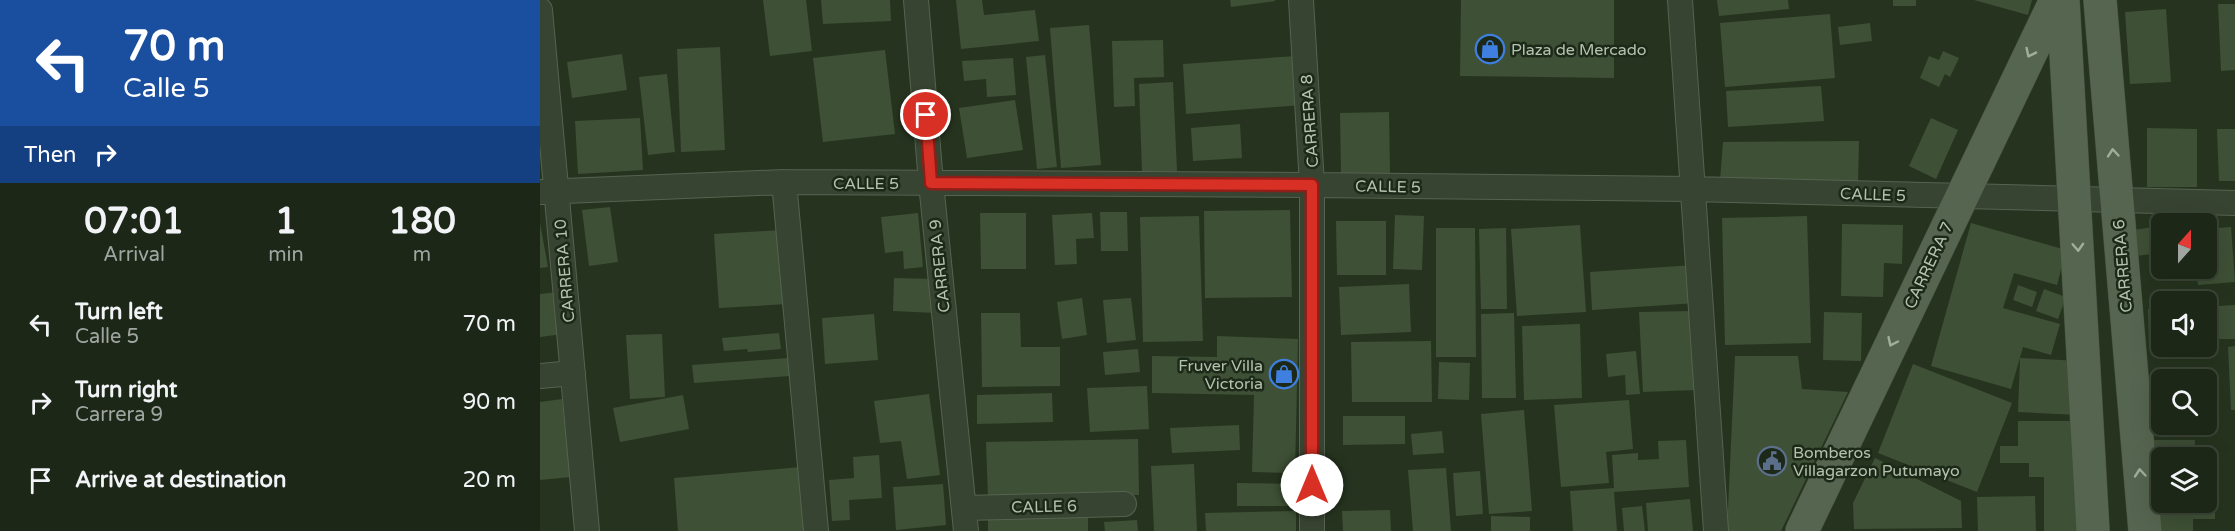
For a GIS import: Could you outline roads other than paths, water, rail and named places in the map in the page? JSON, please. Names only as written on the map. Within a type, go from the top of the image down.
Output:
[{"type":"main road","name":"CARRERA 7","points":[[1802,531],[2056,0]]},
{"type":"main road","points":[[2064,0],[2093,531]]},
{"type":"main road","name":"CARRERA 6","points":[[2100,0],[2145,531]]},
{"type":"street","name":"CARRERA 9","points":[[916,0],[931,183],[965,519]]},
{"type":"street","name":"CARRERA 8","points":[[1301,0],[1312,185],[1312,531]]},
{"type":"street","points":[[1680,0],[1716,531]]},
{"type":"street","name":"CARRERA 10","points":[[540,10],[548,192],[573,373],[587,531]]},
{"type":"street","name":"CALLE 5","points":[[548,192],[784,182],[1312,185],[1693,189],[2235,203]]},
{"type":"street","points":[[784,182],[816,531]]},
{"type":"street","points":[[540,376],[573,373]]},
{"type":"street","name":"CALLE 6","points":[[965,519],[1124,504]]},
{"type":"place","name":"Plaza de Mercado","points":[[1490,49]]},
{"type":"place","name":"Fruver Villa Victoria","points":[[1284,374]]},
{"type":"place","name":"Bomberos Villagarzon Putumayo","points":[[1772,461]]}]
